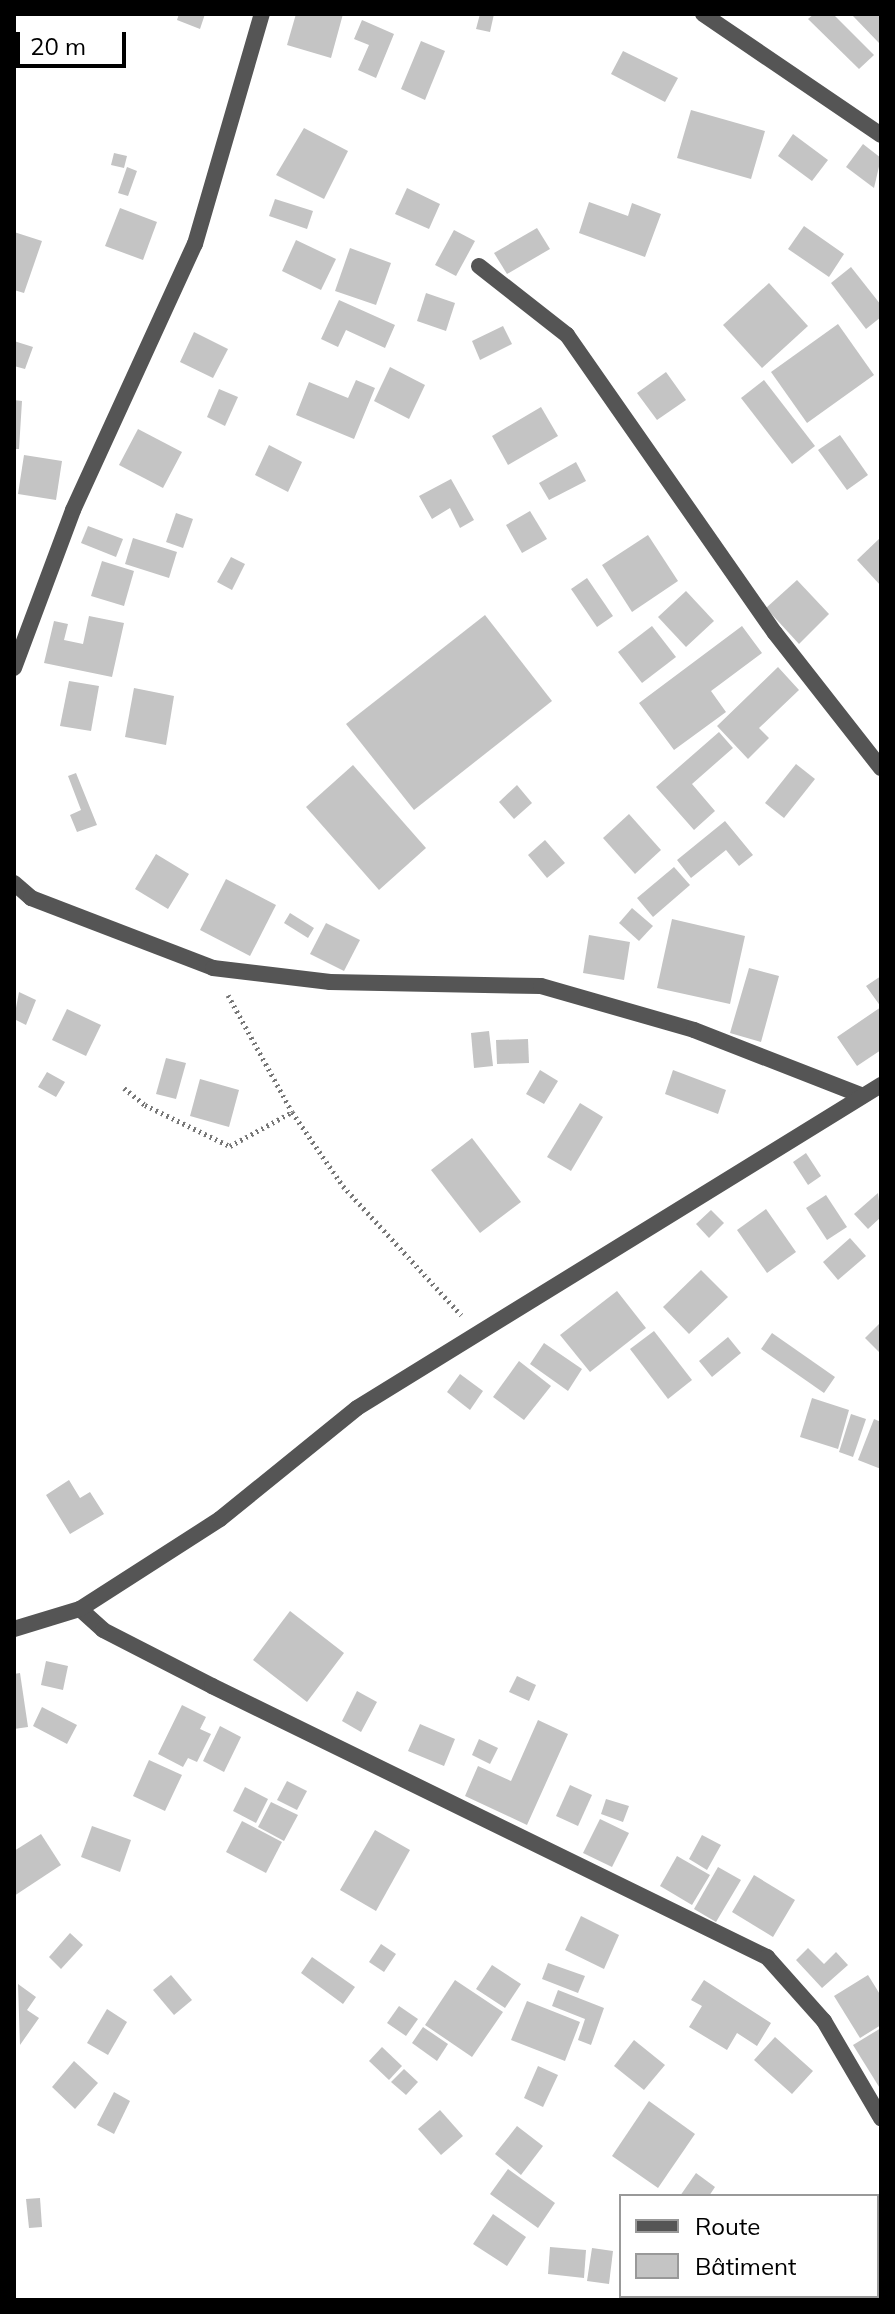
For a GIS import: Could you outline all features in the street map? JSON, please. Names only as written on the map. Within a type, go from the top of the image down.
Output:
[{"type":"street","points":[[14,668],[73,510],[195,244],[262,14]]},
{"type":"street","points":[[703,14],[881,135]]},
{"type":"street","points":[[479,266],[567,335],[775,633],[881,768]]},
{"type":"street","points":[[14,883],[31,898],[213,968],[330,982],[541,986],[694,1030],[863,1096]]},
{"type":"street","points":[[14,1629],[80,1609],[220,1519],[357,1408],[476,1330],[881,1085]]},
{"type":"street","points":[[80,1609],[103,1630],[212,1686],[767,1957],[824,2021],[881,2118]]},
{"type":"path","points":[[213,968],[292,1112],[343,1186],[476,1330]]},
{"type":"path","points":[[124,1088],[145,1105],[230,1146],[292,1112]]},
{"type":"building","points":[[179,14],[205,14],[200,29],[177,20]]},
{"type":"building","points":[[296,14],[343,14],[331,58],[287,45]]},
{"type":"building","points":[[480,14],[494,14],[490,32],[476,29]]},
{"type":"building","points":[[814,14],[833,14],[874,55],[859,69],[808,19]]},
{"type":"building","points":[[853,16],[881,16],[879,43]]},
{"type":"building","points":[[362,20],[394,34],[376,78],[358,70],[369,45],[354,39]]},
{"type":"building","points":[[421,41],[445,51],[425,100],[401,89]]},
{"type":"building","points":[[623,51],[678,78],[665,102],[611,74]]},
{"type":"building","points":[[691,110],[765,131],[751,179],[677,158]]},
{"type":"building","points":[[304,128],[348,151],[324,199],[276,175]]},
{"type":"building","points":[[793,134],[828,160],[812,181],[778,156]]},
{"type":"building","points":[[863,144],[881,158],[874,188],[846,167]]},
{"type":"building","points":[[114,153],[127,156],[124,168],[111,165]]},
{"type":"building","points":[[127,167],[137,171],[128,196],[118,193]]},
{"type":"building","points":[[407,188],[440,204],[429,229],[395,214]]},
{"type":"building","points":[[275,199],[313,211],[307,229],[269,216]]},
{"type":"building","points":[[589,202],[628,216],[632,203],[661,214],[645,257],[579,233]]},
{"type":"building","points":[[120,208],[157,222],[143,260],[105,246]]},
{"type":"building","points":[[804,226],[844,254],[829,277],[788,249]]},
{"type":"building","points":[[537,228],[550,249],[507,274],[494,253]]},
{"type":"building","points":[[454,230],[475,241],[456,276],[435,265]]},
{"type":"building","points":[[14,232],[42,241],[24,293],[14,290]]},
{"type":"building","points":[[296,240],[336,259],[321,290],[282,271]]},
{"type":"building","points":[[350,248],[391,263],[376,305],[335,291]]},
{"type":"building","points":[[851,267],[881,305],[881,317],[866,329],[831,283]]},
{"type":"building","points":[[769,283],[808,326],[762,368],[723,325]]},
{"type":"building","points":[[426,293],[455,303],[446,331],[417,321]]},
{"type":"building","points":[[339,300],[395,325],[385,348],[346,330],[338,347],[321,339]]},
{"type":"building","points":[[838,324],[874,375],[807,423],[771,372]]},
{"type":"building","points":[[503,326],[512,344],[480,360],[472,341]]},
{"type":"building","points":[[194,332],[228,349],[213,378],[180,362]]},
{"type":"building","points":[[14,341],[33,347],[25,369],[14,366]]},
{"type":"building","points":[[390,367],[425,385],[409,419],[374,401]]},
{"type":"building","points":[[666,372],[686,400],[657,420],[637,393]]},
{"type":"building","points":[[356,380],[375,388],[354,439],[296,415],[309,382],[348,398]]},
{"type":"building","points":[[764,380],[815,446],[792,464],[741,398]]},
{"type":"building","points":[[219,389],[238,397],[225,426],[207,417]]},
{"type":"building","points":[[14,400],[22,401],[19,449],[14,449]]},
{"type":"building","points":[[541,407],[558,436],[508,465],[492,436]]},
{"type":"building","points":[[138,429],[182,452],[163,488],[119,465]]},
{"type":"building","points":[[840,435],[868,475],[847,490],[818,450]]},
{"type":"building","points":[[269,445],[302,462],[288,492],[255,475]]},
{"type":"building","points":[[24,455],[62,461],[56,500],[18,494]]},
{"type":"building","points":[[576,462],[586,481],[549,500],[539,483]]},
{"type":"building","points":[[451,479],[474,520],[460,528],[450,508],[432,519],[419,496]]},
{"type":"building","points":[[530,511],[547,539],[522,553],[506,525]]},
{"type":"building","points":[[176,513],[193,519],[183,548],[166,542]]},
{"type":"building","points":[[88,526],[123,539],[116,557],[81,543]]},
{"type":"building","points":[[648,535],[678,581],[632,612],[602,565]]},
{"type":"building","points":[[881,537],[881,586],[857,560]]},
{"type":"building","points":[[133,538],[177,552],[169,578],[125,564]]},
{"type":"building","points":[[231,557],[245,564],[232,590],[217,582]]},
{"type":"building","points":[[102,561],[134,571],[124,606],[91,596]]},
{"type":"building","points":[[587,578],[613,616],[597,627],[571,589]]},
{"type":"building","points":[[797,580],[829,614],[799,644],[766,608]]},
{"type":"building","points":[[686,591],[714,621],[686,647],[658,617]]},
{"type":"building","points":[[485,615],[552,701],[414,810],[346,724]]},
{"type":"building","points":[[89,616],[124,623],[112,677],[44,663],[54,621],[68,624],[64,640],[83,644]]},
{"type":"building","points":[[652,626],[676,657],[642,683],[618,652]]},
{"type":"building","points":[[742,626],[762,653],[711,691],[726,712],[674,750],[639,703]]},
{"type":"building","points":[[778,667],[799,690],[759,728],[769,738],[748,759],[717,726]]},
{"type":"building","points":[[69,681],[99,686],[91,731],[60,726]]},
{"type":"building","points":[[134,688],[174,696],[166,745],[125,737]]},
{"type":"building","points":[[719,732],[733,748],[692,784],[715,811],[694,830],[656,787]]},
{"type":"building","points":[[796,764],[815,779],[784,818],[765,803]]},
{"type":"building","points":[[353,765],[426,848],[379,890],[306,807]]},
{"type":"building","points":[[76,773],[97,825],[77,832],[70,815],[81,810],[68,776]]},
{"type":"building","points":[[517,785],[532,803],[514,819],[499,802]]},
{"type":"building","points":[[629,814],[661,850],[635,874],[603,838]]},
{"type":"building","points":[[725,821],[753,855],[739,866],[726,850],[691,878],[677,860]]},
{"type":"building","points":[[545,840],[565,863],[547,878],[528,855]]},
{"type":"building","points":[[156,854],[189,874],[168,909],[135,889]]},
{"type":"building","points":[[674,867],[690,885],[653,917],[637,898]]},
{"type":"building","points":[[226,879],[276,905],[250,956],[200,930]]},
{"type":"building","points":[[632,908],[653,926],[639,941],[619,923]]},
{"type":"building","points":[[290,913],[314,928],[308,938],[284,923]]},
{"type":"building","points":[[672,919],[745,936],[730,1004],[657,988]]},
{"type":"building","points":[[326,923],[360,940],[344,971],[310,954]]},
{"type":"building","points":[[589,935],[630,942],[624,980],[583,973]]},
{"type":"building","points":[[749,968],[779,976],[761,1042],[730,1033]]},
{"type":"building","points":[[881,976],[881,1007],[866,986]]},
{"type":"building","points":[[19,992],[36,1000],[26,1025],[14,1019]]},
{"type":"building","points":[[881,1007],[881,1050],[857,1066],[837,1037]]},
{"type":"building","points":[[67,1009],[101,1025],[86,1056],[52,1040]]},
{"type":"building","points":[[489,1031],[493,1066],[474,1068],[471,1033]]},
{"type":"building","points":[[528,1039],[529,1063],[497,1064],[496,1040]]},
{"type":"building","points":[[166,1058],[186,1063],[176,1099],[156,1094]]},
{"type":"building","points":[[540,1070],[558,1081],[544,1104],[526,1094]]},
{"type":"building","points":[[673,1070],[726,1090],[718,1114],[665,1094]]},
{"type":"building","points":[[47,1072],[65,1082],[56,1097],[38,1087]]},
{"type":"building","points":[[200,1079],[239,1090],[229,1127],[190,1116]]},
{"type":"building","points":[[580,1103],[603,1117],[571,1171],[547,1157]]},
{"type":"building","points":[[472,1138],[521,1202],[480,1233],[431,1170]]},
{"type":"building","points":[[806,1153],[821,1176],[808,1185],[793,1162]]},
{"type":"building","points":[[878,1193],[881,1217],[868,1229],[854,1214]]},
{"type":"building","points":[[826,1195],[847,1227],[827,1240],[806,1208]]},
{"type":"building","points":[[766,1209],[796,1252],[767,1273],[737,1230]]},
{"type":"building","points":[[711,1210],[724,1223],[709,1238],[696,1224]]},
{"type":"building","points":[[850,1238],[866,1256],[838,1280],[823,1262]]},
{"type":"building","points":[[701,1270],[728,1297],[689,1334],[663,1307]]},
{"type":"building","points":[[617,1291],[646,1328],[590,1372],[560,1335]]},
{"type":"building","points":[[881,1322],[881,1354],[865,1338]]},
{"type":"building","points":[[654,1331],[692,1380],[668,1399],[630,1349]]},
{"type":"building","points":[[772,1333],[835,1377],[824,1393],[761,1349]]},
{"type":"building","points":[[728,1337],[741,1353],[712,1377],[699,1361]]},
{"type":"building","points":[[544,1343],[582,1369],[568,1391],[530,1364]]},
{"type":"building","points":[[519,1361],[551,1386],[524,1420],[493,1397]]},
{"type":"building","points":[[460,1374],[483,1391],[470,1410],[447,1392]]},
{"type":"building","points":[[812,1398],[849,1410],[838,1449],[800,1437]]},
{"type":"building","points":[[851,1414],[866,1419],[853,1457],[839,1452]]},
{"type":"building","points":[[874,1419],[881,1422],[881,1469],[858,1460]]},
{"type":"building","points":[[69,1480],[80,1498],[90,1492],[104,1514],[70,1534],[46,1495]]},
{"type":"building","points":[[290,1611],[344,1653],[307,1702],[253,1660]]},
{"type":"building","points":[[46,1661],[68,1666],[63,1690],[41,1685]]},
{"type":"building","points":[[20,1673],[28,1727],[14,1729],[14,1674]]},
{"type":"building","points":[[517,1676],[536,1685],[529,1701],[509,1692]]},
{"type":"building","points":[[357,1691],[377,1702],[361,1732],[342,1721]]},
{"type":"building","points":[[182,1705],[206,1717],[200,1729],[211,1734],[197,1762],[188,1758],[183,1767],[158,1754]]},
{"type":"building","points":[[42,1707],[77,1725],[67,1744],[33,1726]]},
{"type":"building","points":[[538,1720],[568,1734],[527,1825],[465,1796],[478,1766],[511,1781]]},
{"type":"building","points":[[420,1724],[455,1739],[444,1766],[408,1751]]},
{"type":"building","points":[[220,1726],[241,1737],[224,1772],[203,1761]]},
{"type":"building","points":[[479,1739],[498,1748],[490,1764],[472,1755]]},
{"type":"building","points":[[149,1760],[182,1775],[165,1811],[133,1796]]},
{"type":"building","points":[[287,1781],[307,1791],[297,1810],[277,1800]]},
{"type":"building","points":[[570,1785],[592,1795],[578,1826],[556,1816]]},
{"type":"building","points":[[245,1787],[268,1799],[256,1823],[233,1811]]},
{"type":"building","points":[[606,1799],[629,1806],[623,1822],[601,1814]]},
{"type":"building","points":[[271,1802],[298,1815],[284,1841],[258,1827]]},
{"type":"building","points":[[600,1819],[629,1833],[612,1867],[583,1853]]},
{"type":"building","points":[[242,1821],[282,1842],[266,1873],[226,1852]]},
{"type":"building","points":[[92,1826],[131,1840],[120,1872],[81,1857]]},
{"type":"building","points":[[375,1830],[410,1850],[376,1911],[340,1890]]},
{"type":"building","points":[[41,1834],[61,1865],[14,1896],[14,1851]]},
{"type":"building","points":[[702,1835],[721,1845],[707,1870],[689,1859]]},
{"type":"building","points":[[677,1856],[710,1875],[692,1905],[660,1886]]},
{"type":"building","points":[[718,1867],[741,1880],[716,1922],[694,1909]]},
{"type":"building","points":[[754,1875],[795,1900],[773,1937],[732,1912]]},
{"type":"building","points":[[581,1916],[619,1935],[604,1969],[565,1950]]},
{"type":"building","points":[[70,1933],[83,1945],[61,1969],[49,1957]]},
{"type":"building","points":[[381,1944],[396,1954],[384,1972],[369,1962]]},
{"type":"building","points":[[808,1948],[824,1964],[836,1952],[848,1965],[822,1988],[796,1960]]},
{"type":"building","points":[[312,1957],[355,1987],[343,2004],[301,1973]]},
{"type":"building","points":[[548,1963],[585,1976],[578,1993],[542,1979]]},
{"type":"building","points":[[492,1965],[521,1984],[505,2008],[476,1989]]},
{"type":"building","points":[[171,1975],[192,2000],[174,2015],[153,1990]]},
{"type":"building","points":[[868,1975],[881,1996],[881,2025],[860,2038],[834,1996]]},
{"type":"building","points":[[455,1980],[503,2012],[472,2057],[425,2025]]},
{"type":"building","points":[[704,1980],[771,2023],[757,2046],[737,2033],[727,2050],[689,2027],[702,2006],[691,2000]]},
{"type":"building","points":[[18,1984],[36,1997],[27,2010],[39,2018],[20,2045]]},
{"type":"building","points":[[558,1990],[604,2008],[591,2045],[578,2040],[585,2019],[552,2006]]},
{"type":"building","points":[[527,2001],[580,2022],[565,2061],[511,2040]]},
{"type":"building","points":[[399,2006],[418,2019],[406,2036],[387,2023]]},
{"type":"building","points":[[107,2009],[127,2022],[108,2055],[87,2043]]},
{"type":"building","points":[[423,2027],[448,2044],[437,2061],[412,2043]]},
{"type":"building","points":[[881,2028],[881,2090],[853,2045]]},
{"type":"building","points":[[775,2037],[813,2071],[792,2094],[754,2060]]},
{"type":"building","points":[[634,2040],[665,2065],[644,2090],[614,2066]]},
{"type":"building","points":[[382,2047],[402,2066],[389,2080],[369,2061]]},
{"type":"building","points":[[74,2061],[98,2083],[75,2109],[52,2087]]},
{"type":"building","points":[[538,2066],[558,2075],[543,2107],[524,2098]]},
{"type":"building","points":[[404,2069],[418,2082],[406,2095],[391,2082]]},
{"type":"building","points":[[114,2092],[130,2101],[114,2134],[97,2125]]},
{"type":"building","points":[[649,2101],[695,2134],[658,2188],[612,2156]]},
{"type":"building","points":[[440,2110],[463,2136],[441,2155],[418,2129]]},
{"type":"building","points":[[517,2126],[543,2146],[521,2175],[495,2154]]},
{"type":"building","points":[[508,2169],[555,2203],[538,2228],[490,2194]]},
{"type":"building","points":[[696,2173],[715,2187],[710,2194],[681,2194]]},
{"type":"building","points":[[40,2198],[42,2227],[29,2228],[26,2199]]},
{"type":"building","points":[[493,2214],[526,2237],[507,2266],[473,2244]]},
{"type":"building","points":[[550,2247],[586,2250],[584,2278],[548,2274]]},
{"type":"building","points":[[592,2248],[613,2251],[609,2284],[587,2281]]}]
